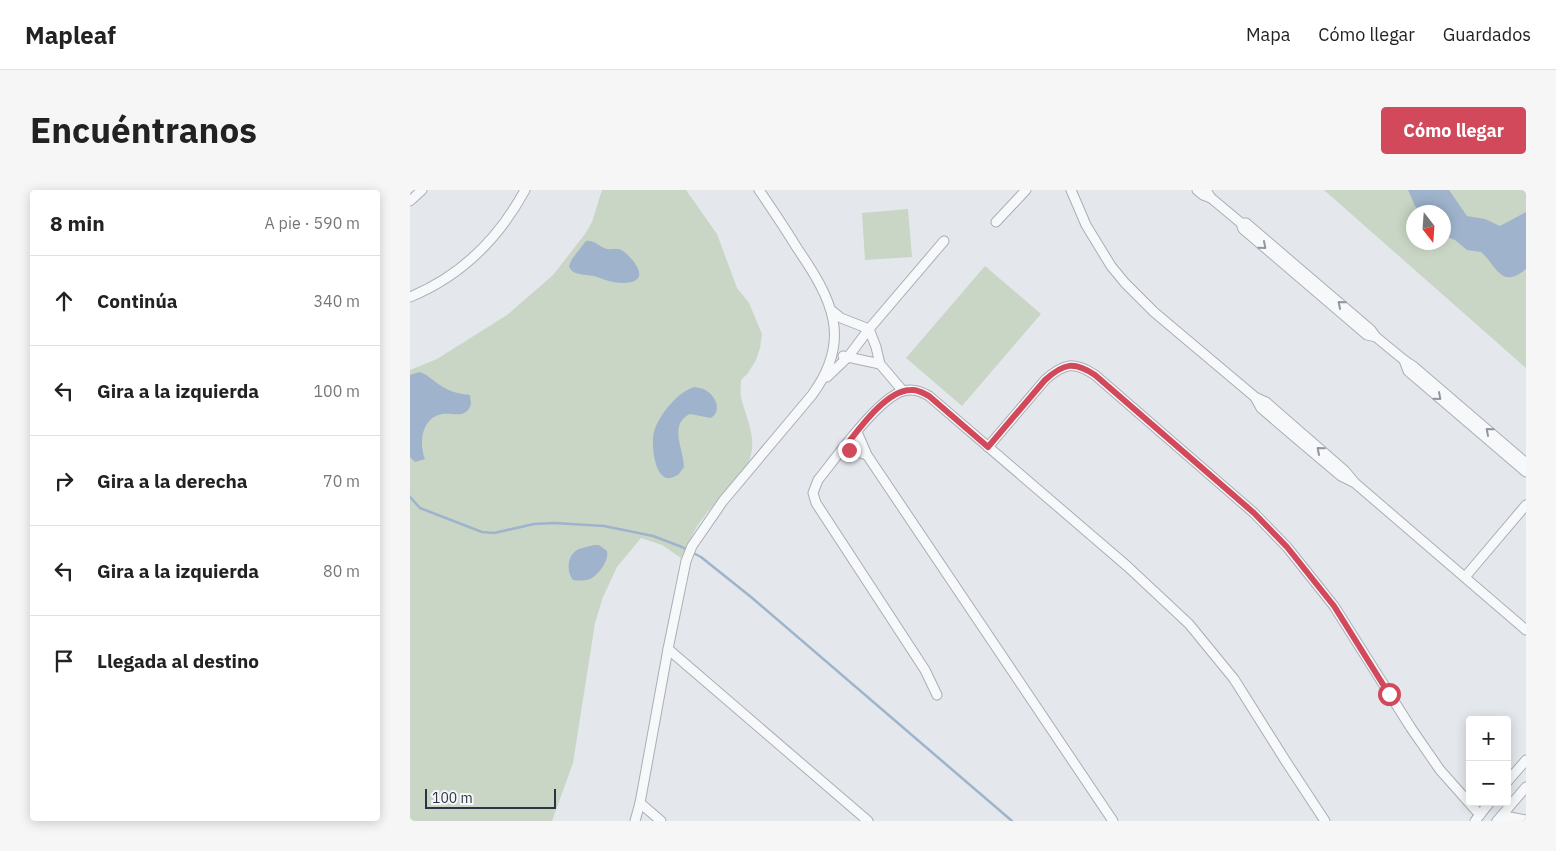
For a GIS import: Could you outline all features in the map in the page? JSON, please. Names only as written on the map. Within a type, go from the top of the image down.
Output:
[{"type":"street","points":[[410,201],[422,190]]},
{"type":"street","points":[[410,297],[448,277],[481,251],[511,214],[525,190]]},
{"type":"street","points":[[759,190],[817,278],[831,310],[834,334],[833,354],[824,379]]},
{"type":"street","points":[[996,222],[1026,190]]},
{"type":"street","points":[[1071,190],[1086,226],[1111,266],[1125,284],[1154,312],[1255,397],[1266,402],[1340,476],[1355,483],[1526,630]]},
{"type":"street","points":[[1197,190],[1203,195],[1208,194],[1241,223],[1243,229],[1371,330],[1376,337],[1413,366],[1526,472]]},
{"type":"street","points":[[634,821],[640,804],[686,561],[692,546],[723,501],[824,379],[848,357],[869,329],[944,241]]},
{"type":"street","points":[[831,310],[841,318],[869,329]]},
{"type":"street","points":[[869,329],[880,364],[903,391]]},
{"type":"street","points":[[833,354],[880,364]]},
{"type":"street","points":[[988,447],[1053,373],[1068,365],[1084,367],[1254,513],[1287,547],[1339,613],[1426,750],[1477,818],[1487,806]]},
{"type":"street","points":[[937,695],[925,670],[814,496],[813,490],[818,480],[857,432],[883,404],[903,391],[912,389],[929,396],[1127,566],[1195,631],[1234,679],[1325,821]]},
{"type":"street","points":[[1470,419],[1526,463]]},
{"type":"street","points":[[857,432],[867,455],[1113,821]]},
{"type":"street","points":[[841,452],[849,450],[867,455]]},
{"type":"street","points":[[1465,577],[1526,506]]},
{"type":"street","points":[[668,649],[868,821]]},
{"type":"street","points":[[1511,777],[1526,760]]},
{"type":"street","points":[[1497,821],[1526,787]]},
{"type":"street","points":[[1515,800],[1517,813],[1523,819]]},
{"type":"street","points":[[640,804],[662,821]]},
{"type":"street","points":[[1497,821],[1510,817],[1523,819]]},
{"type":"green space","points":[[602,190],[686,190],[717,234],[737,288],[749,303],[762,334],[756,360],[741,380],[741,397],[752,438],[751,454],[748,463],[697,526],[681,558],[662,545],[641,538],[617,567],[603,597],[595,623],[573,763],[552,821],[410,821],[410,370],[437,359],[507,315],[553,275],[592,222]]},
{"type":"green space","points":[[1324,190],[1526,190],[1526,368]]},
{"type":"green space","points":[[908,209],[912,257],[865,260],[862,213]]},
{"type":"green space","points":[[985,266],[1041,314],[962,406],[906,358]]},
{"type":"water","points":[[1408,190],[1449,190],[1467,216],[1485,219],[1500,226],[1526,212],[1526,269],[1518,275],[1505,277],[1500,274],[1481,252],[1467,250],[1451,239],[1451,205],[1415,205]]},
{"type":"water","points":[[586,241],[593,242],[606,249],[623,251],[633,260],[639,271],[637,279],[632,282],[623,283],[573,272],[569,266]]},
{"type":"water","points":[[419,372],[449,390],[470,395],[471,404],[469,409],[463,414],[442,414],[430,420],[423,432],[422,439],[425,459],[415,462],[410,457],[410,375]]},
{"type":"water","points":[[695,387],[706,390],[713,397],[717,408],[716,412],[711,418],[690,414],[683,418],[678,431],[684,467],[678,475],[667,478],[659,471],[654,458],[654,432],[660,419],[676,398]]},
{"type":"water","points":[[599,545],[607,551],[607,558],[603,566],[590,579],[583,581],[573,580],[569,572],[569,563],[572,555],[579,549]]},
{"type":"waterway","points":[[410,497],[420,508],[482,532],[494,533],[534,524],[554,523],[604,526],[653,536],[682,547],[701,557],[751,597],[1012,821]]},
{"type":"route","points":[[849,450],[841,452],[889,398],[912,389],[929,396],[988,447],[1053,373],[1068,365],[1084,367],[1254,513],[1287,547],[1334,606],[1389,694]]}]
